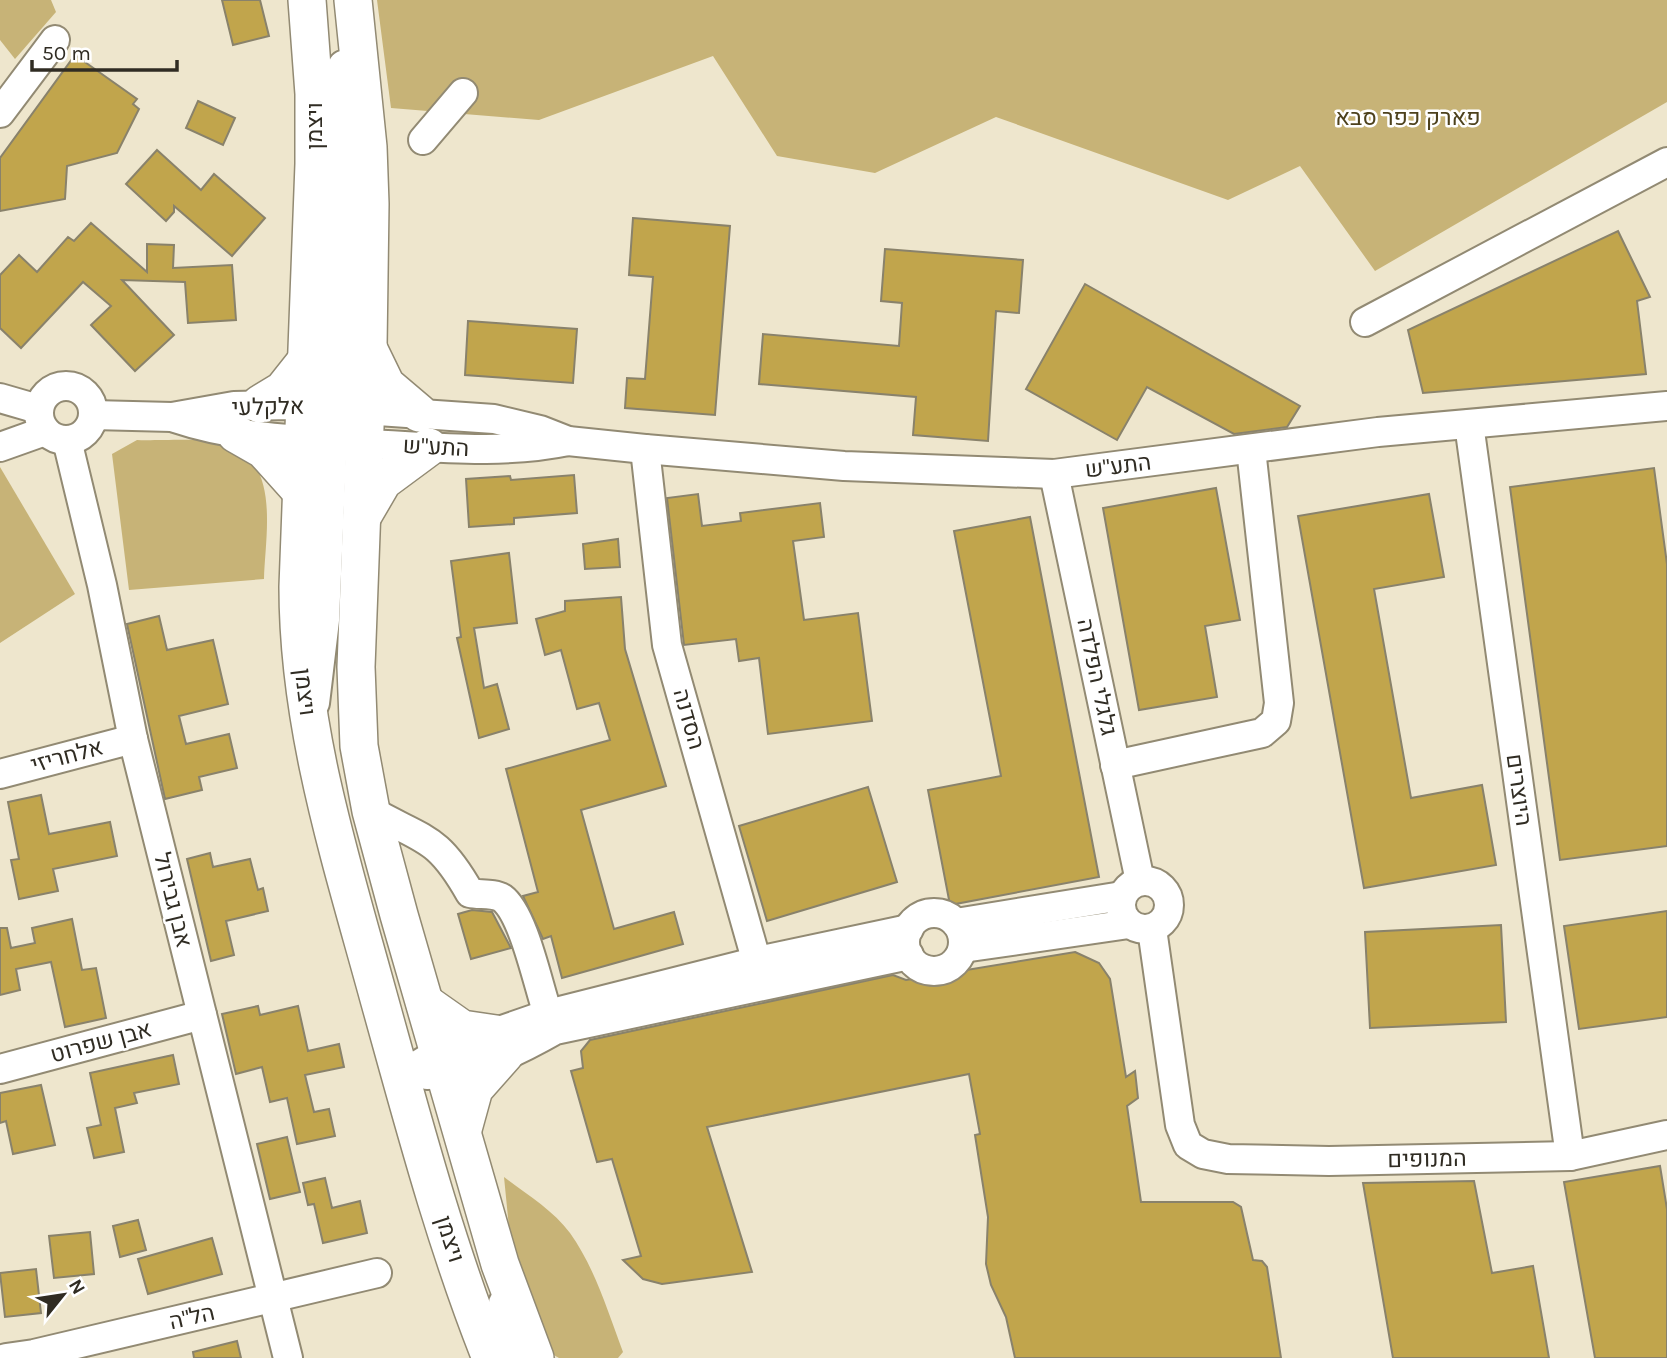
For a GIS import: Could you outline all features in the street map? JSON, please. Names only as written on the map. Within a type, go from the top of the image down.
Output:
[{"type":"main road","name":"ויצמן","points":[[307,0],[314,94],[314,164],[306,361],[333,425],[361,517],[356,667],[359,746],[371,811],[500,1264],[535,1358]]},
{"type":"main road","name":"ויצמן","points":[[353,0],[368,147],[368,347],[300,490],[298,635],[309,729],[321,788],[400,1076],[454,1254],[491,1358]]},
{"type":"main road","points":[[361,517],[383,481],[424,430],[386,385],[368,347]]},
{"type":"main road","points":[[260,404],[283,390],[306,361]]},
{"type":"main road","points":[[236,434],[264,450],[300,490]]},
{"type":"main road","points":[[425,1003],[462,1029],[511,1044],[474,1089],[463,1129]]},
{"type":"street","points":[[307,0],[320,36],[329,80],[340,253]]},
{"type":"street","points":[[309,729],[319,679],[325,620],[346,137],[337,0]]},
{"type":"street","points":[[0,113],[55,40]]},
{"type":"street","points":[[423,140],[463,93]]},
{"type":"street","points":[[1365,322],[1667,162]]},
{"type":"street","points":[[0,398],[50,427],[86,431],[93,415],[88,396],[81,389],[68,385],[51,389],[50,427]]},
{"type":"street","name":"אלקלעי","points":[[93,415],[172,417],[260,404],[333,425]]},
{"type":"street","name":"התע\"ש","points":[[333,425],[424,430],[517,424],[568,441],[645,449],[845,466],[1054,474],[1469,424],[1667,406]]},
{"type":"street","name":"אלקלעי","points":[[172,417],[236,434],[333,425]]},
{"type":"street","name":"היוצרים","points":[[1469,424],[1570,1156]]},
{"type":"street","points":[[0,447],[50,427]]},
{"type":"street","name":"אבן גבירול","points":[[50,427],[102,585],[134,739],[288,1358]]},
{"type":"street","name":"הסדנה","points":[[645,449],[667,645],[760,972]]},
{"type":"street","points":[[1115,765],[1262,733],[1276,721],[1279,704],[1251,449]]},
{"type":"street","name":"גלגלי הפלדה","points":[[1054,474],[1115,765],[1131,888]]},
{"type":"street","points":[[325,620],[337,681],[359,746]]},
{"type":"street","name":"אלחריזי","points":[[0,774],[134,739]]},
{"type":"street","points":[[371,811],[429,839],[452,862],[470,893],[499,896],[512,908],[531,953],[531,965],[548,1014]]},
{"type":"street","points":[[1156,883],[1163,888],[1169,903],[1165,919],[1140,926],[959,936],[1156,883]]},
{"type":"street","points":[[1131,888],[1121,911],[1140,926]]},
{"type":"street","points":[[909,942],[922,916],[931,914],[940,914],[959,936]]},
{"type":"street","name":"המנופים","points":[[1140,926],[1180,1125],[1188,1145],[1203,1154],[1228,1159],[1329,1161],[1570,1156],[1667,1135]]},
{"type":"street","points":[[909,942],[920,967],[937,971],[954,964],[959,936]]},
{"type":"street","points":[[511,1044],[548,1014],[909,942]]},
{"type":"street","points":[[400,1076],[760,972]]},
{"type":"street","points":[[511,1044],[548,1014]]},
{"type":"street","name":"אבן שפרוט","points":[[0,1069],[202,1015]]},
{"type":"street","points":[[500,1264],[504,1316],[514,1358]]},
{"type":"street","name":"הל\"ה","points":[[6,1358],[34,1354],[377,1273]]},
{"type":"green space","points":[[0,0],[51,0],[56,12],[15,59],[0,40]]},
{"type":"green space","name":"פארק כפר סבא","points":[[377,0],[1667,0],[1667,102],[1375,271],[1300,166],[1228,200],[996,117],[875,173],[777,156],[713,56],[539,120],[391,108]]},
{"type":"green space","points":[[137,440],[220,442],[245,453],[256,467],[266,502],[264,579],[129,590],[112,454]]},
{"type":"green space","points":[[0,467],[75,594],[0,643]]},
{"type":"green space","points":[[504,1177],[556,1217],[579,1247],[600,1291],[623,1352],[618,1358],[559,1358],[545,1350],[512,1258]]},
{"type":"building","points":[[222,0],[260,0],[269,36],[233,45]]},
{"type":"building","points":[[75,55],[137,99],[133,104],[139,109],[117,153],[67,166],[65,199],[0,211],[0,158]]},
{"type":"building","points":[[198,101],[235,118],[223,145],[186,128]]},
{"type":"building","points":[[157,150],[201,190],[214,174],[265,218],[232,256],[174,206],[174,212],[166,221],[126,184]]},
{"type":"building","points":[[633,218],[730,226],[715,415],[625,408],[627,378],[645,379],[653,277],[629,275]]},
{"type":"building","points":[[91,223],[147,272],[147,244],[174,245],[173,268],[232,265],[236,320],[188,323],[185,282],[122,280],[174,335],[135,371],[91,325],[111,306],[83,282],[21,348],[0,328],[0,275],[19,255],[37,272],[68,237],[74,241]]},
{"type":"building","points":[[1618,231],[1650,297],[1637,301],[1646,374],[1423,393],[1408,330]]},
{"type":"building","points":[[885,249],[1023,260],[1019,313],[996,311],[988,441],[913,435],[916,397],[759,384],[763,334],[899,346],[902,303],[881,301]]},
{"type":"building","points":[[1085,284],[1300,406],[1287,427],[1234,434],[1147,387],[1117,440],[1026,389]]},
{"type":"building","points":[[468,321],[577,329],[573,383],[465,375]]},
{"type":"building","points":[[1654,468],[1667,564],[1667,846],[1560,860],[1510,487]]},
{"type":"building","points":[[574,475],[577,513],[514,518],[514,524],[469,527],[466,479],[510,476],[511,480]]},
{"type":"building","points":[[1216,488],[1240,620],[1205,626],[1217,697],[1139,710],[1103,508]]},
{"type":"building","points":[[698,494],[702,526],[741,521],[740,513],[820,503],[824,537],[793,541],[804,620],[858,613],[872,721],[768,734],[759,658],[739,661],[736,639],[684,645],[667,498]]},
{"type":"building","points":[[1429,494],[1444,577],[1374,589],[1411,798],[1482,785],[1496,865],[1364,888],[1298,516]]},
{"type":"building","points":[[1030,517],[1099,877],[950,905],[928,790],[1001,776],[954,531]]},
{"type":"building","points":[[618,539],[620,567],[585,569],[583,544]]},
{"type":"building","points":[[509,553],[517,623],[474,628],[484,688],[497,684],[509,729],[479,738],[457,638],[461,637],[451,561]]},
{"type":"building","points":[[621,597],[625,649],[666,786],[581,810],[614,929],[674,912],[683,944],[562,978],[551,936],[543,939],[523,896],[538,892],[506,769],[610,740],[599,703],[577,709],[561,650],[545,655],[536,619],[565,611],[565,601]]},
{"type":"building","points":[[159,616],[167,650],[213,640],[228,704],[179,716],[186,744],[229,734],[237,768],[199,777],[202,790],[165,799],[127,624]]},
{"type":"building","points":[[868,787],[897,882],[767,921],[739,826]]},
{"type":"building","points":[[41,795],[49,834],[110,822],[117,856],[53,869],[58,891],[19,899],[11,860],[19,859],[8,802]]},
{"type":"building","points":[[210,853],[213,867],[250,859],[258,890],[263,888],[268,911],[226,921],[234,955],[211,961],[187,859]]},
{"type":"building","points":[[472,910],[492,912],[511,948],[471,959],[458,914]]},
{"type":"building","points":[[1667,911],[1667,1017],[1579,1029],[1564,926]]},
{"type":"building","points":[[72,919],[82,970],[96,968],[106,1018],[65,1027],[51,962],[16,969],[20,990],[0,995],[0,928],[7,928],[11,948],[35,943],[32,928]]},
{"type":"building","points":[[1501,925],[1506,1022],[1370,1028],[1365,932]]},
{"type":"building","points":[[1075,952],[1099,963],[1110,979],[1126,1077],[1135,1071],[1138,1098],[1127,1106],[1141,1202],[1233,1202],[1241,1207],[1253,1260],[1262,1261],[1267,1267],[1281,1358],[1015,1358],[1006,1317],[991,1285],[986,1264],[988,1217],[975,1135],[980,1134],[969,1074],[707,1127],[752,1272],[662,1284],[643,1279],[623,1260],[641,1256],[612,1159],[597,1162],[571,1071],[583,1068],[581,1051],[590,1040],[893,975],[906,980]]},
{"type":"building","points":[[258,1006],[260,1015],[298,1006],[308,1051],[339,1044],[344,1067],[305,1075],[314,1112],[329,1109],[335,1136],[297,1144],[287,1098],[270,1102],[262,1067],[236,1074],[222,1014]]},
{"type":"building","points":[[173,1055],[179,1084],[134,1093],[137,1103],[115,1108],[124,1152],[94,1158],[87,1128],[101,1125],[90,1073]]},
{"type":"building","points":[[41,1085],[55,1145],[13,1154],[6,1121],[0,1123],[0,1093]]},
{"type":"building","points":[[287,1137],[300,1192],[270,1199],[257,1144]]},
{"type":"building","points":[[1660,1166],[1667,1209],[1667,1358],[1595,1358],[1564,1182]]},
{"type":"building","points":[[325,1178],[332,1208],[360,1201],[367,1233],[323,1243],[314,1204],[308,1205],[303,1183]]},
{"type":"building","points":[[1474,1181],[1492,1273],[1533,1266],[1549,1358],[1393,1358],[1363,1183]]},
{"type":"building","points":[[138,1220],[146,1250],[120,1257],[113,1226]]},
{"type":"building","points":[[90,1232],[94,1274],[54,1278],[49,1236]]},
{"type":"building","points":[[212,1238],[222,1274],[148,1294],[138,1259]]},
{"type":"building","points":[[36,1269],[41,1313],[5,1317],[0,1273]]},
{"type":"building","points":[[237,1341],[241,1358],[194,1358],[193,1352]]}]
